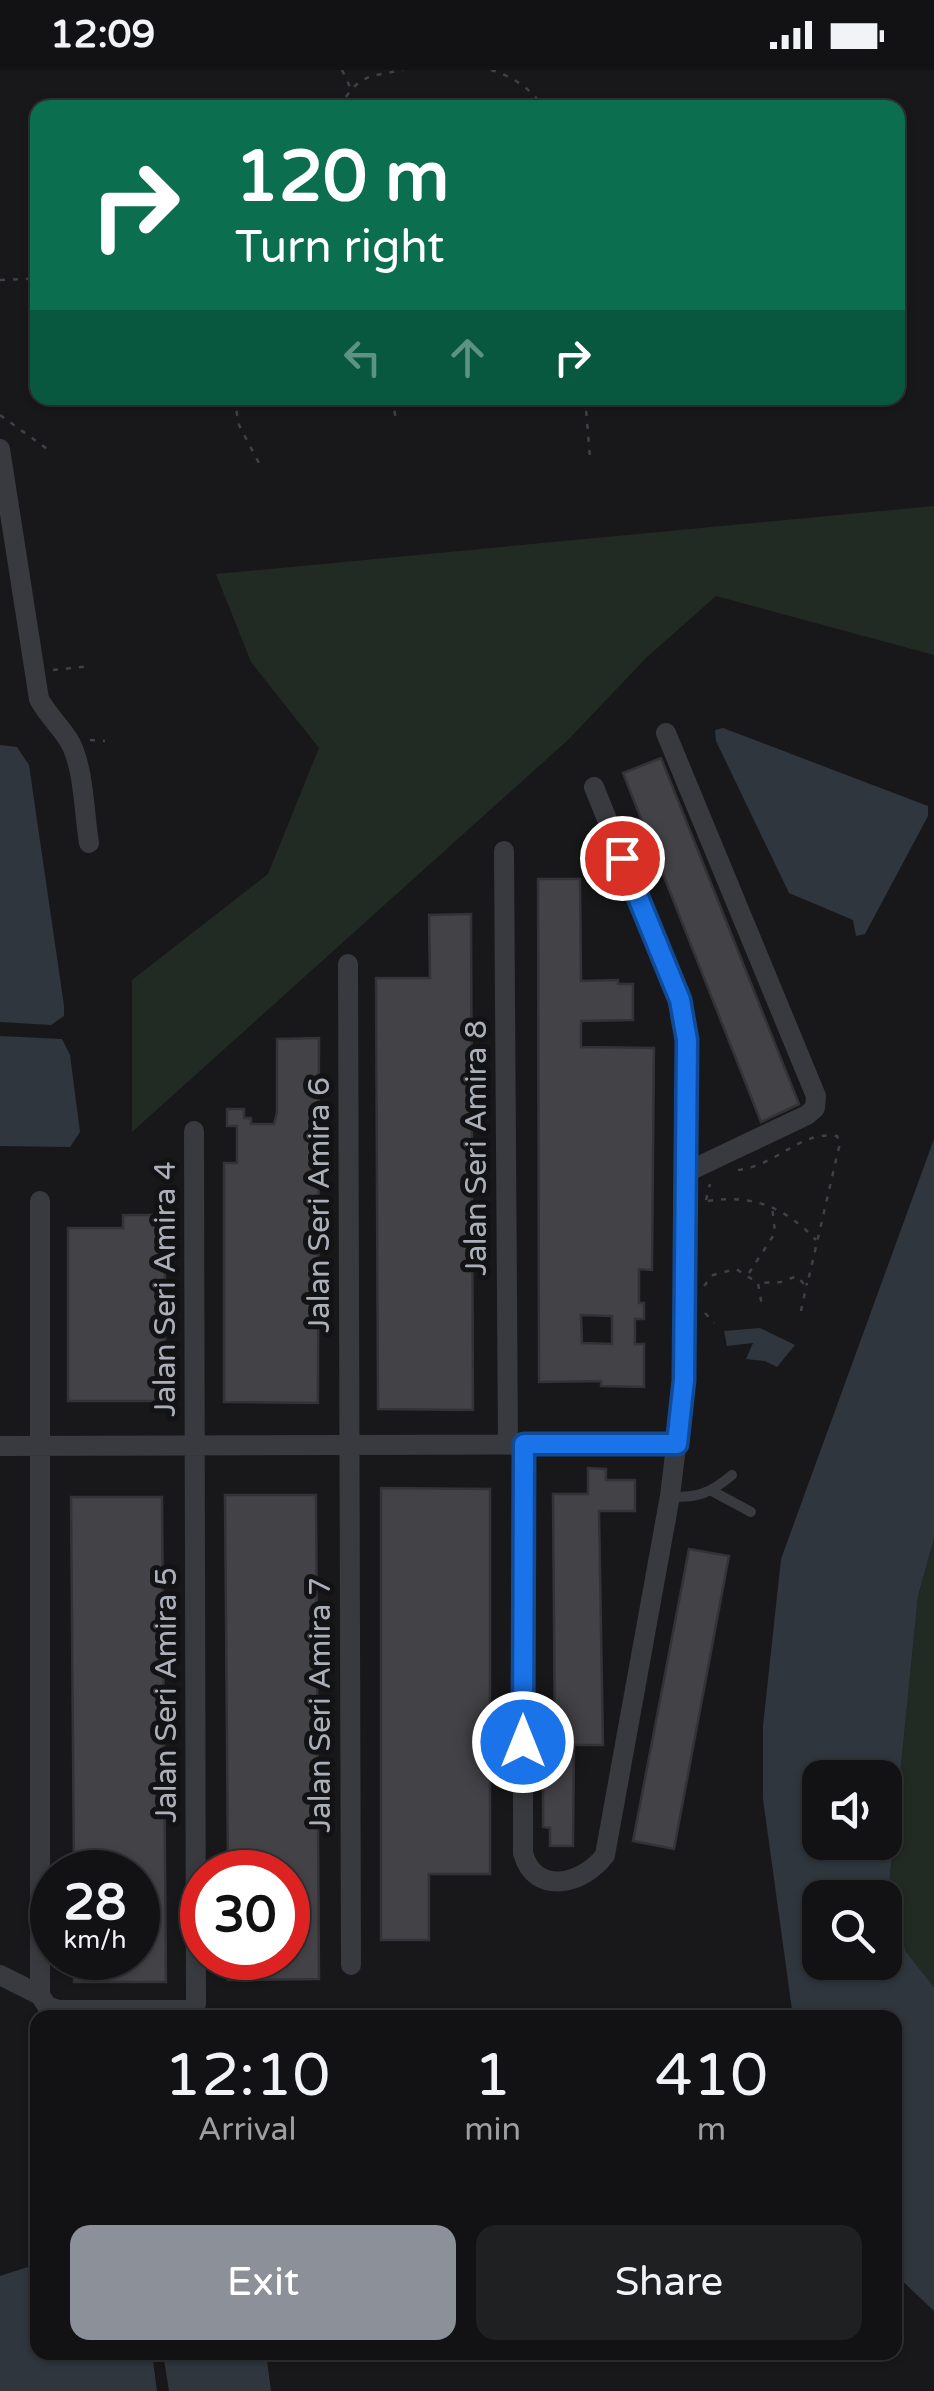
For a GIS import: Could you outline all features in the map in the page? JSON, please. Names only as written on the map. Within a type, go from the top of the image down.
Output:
[{"type":"street","points":[[0,449],[39,700],[50,720],[68,739],[76,759],[89,844]]},
{"type":"street","points":[[666,734],[816,1096],[815,1108],[806,1115],[687,1172]]},
{"type":"street","points":[[594,787],[680,1000],[687,1040],[684,1380],[670,1496]]},
{"type":"street","name":"Jalan Seri Amira 8","points":[[504,850],[523,1854],[526,1865],[538,1877],[568,1881],[585,1877],[605,1854],[670,1496]]},
{"type":"street","name":"Jalan Seri Amira 6","points":[[348,964],[350,1446]]},
{"type":"street","name":"Jalan Seri Amira 4","points":[[194,1131],[196,1446]]},
{"type":"street","points":[[0,1975],[40,1996],[40,1201]]},
{"type":"street","points":[[0,1446],[677,1444]]},
{"type":"street","name":"Jalan Seri Amira 5","points":[[40,1996],[47,2006],[58,2010],[190,2010],[196,2004],[196,1446]]},
{"type":"street","name":"Jalan Seri Amira 7","points":[[350,1446],[351,1965]]},
{"type":"lane","points":[[670,1496],[685,1498],[712,1492],[732,1475]]},
{"type":"lane","points":[[712,1492],[752,1512]]},
{"type":"path","points":[[342,70],[351,88]]},
{"type":"path","points":[[344,100],[351,88],[369,77],[403,70]]},
{"type":"path","points":[[491,70],[540,100]]},
{"type":"path","points":[[0,280],[30,278]]},
{"type":"path","points":[[235,405],[239,425],[260,465]]},
{"type":"path","points":[[393,405],[396,419]]},
{"type":"path","points":[[586,405],[590,457]]},
{"type":"path","points":[[0,415],[50,451]]},
{"type":"path","points":[[36,671],[92,666]]},
{"type":"path","points":[[724,1172],[767,1164],[816,1135],[837,1136],[840,1142],[802,1311]]},
{"type":"path","points":[[714,1178],[706,1202],[732,1198],[772,1205],[785,1211],[817,1241]]},
{"type":"path","points":[[748,1274],[776,1233],[772,1205]]},
{"type":"path","points":[[704,1285],[712,1275],[736,1269],[758,1283],[762,1306]]},
{"type":"path","points":[[758,1283],[782,1282],[797,1276],[804,1283],[808,1281]]},
{"type":"path","points":[[702,1302],[706,1317],[714,1323]]},
{"type":"shaded area","points":[[934,506],[934,655],[716,596],[646,658],[569,739],[132,1132],[132,980],[268,874],[319,748],[251,662],[216,574]]},
{"type":"shaded area","points":[[723,728],[928,806],[928,816],[865,934],[856,936],[853,920],[789,893],[716,741],[715,730]]},
{"type":"shaded area","points":[[0,745],[17,747],[29,765],[64,1006],[64,1016],[51,1025],[0,1022]]},
{"type":"shaded area","points":[[0,1036],[62,1039],[70,1055],[80,1132],[70,1147],[0,1146]]},
{"type":"shaded area","points":[[934,1139],[934,1539],[918,1596],[902,1760],[802,1760],[802,1860],[892,1860],[890,1880],[802,1880],[802,1980],[902,1980],[902,1939],[906,1952],[934,1987],[934,2311],[902,2281],[902,2010],[792,2010],[763,1799],[763,1726],[781,1559]]},
{"type":"shaded area","points":[[760,1328],[795,1345],[777,1367],[746,1359],[753,1343],[727,1346],[724,1331]]},
{"type":"shaded area","points":[[934,1539],[934,1987],[906,1952],[902,1939],[902,1880],[890,1880],[892,1860],[902,1860],[902,1760],[918,1596]]},
{"type":"shaded area","points":[[30,2266],[30,2360],[153,2360],[157,2391],[0,2391],[0,2276]]},
{"type":"shaded area","points":[[164,2360],[267,2360],[271,2391],[169,2391]]},
{"type":"building","points":[[661,758],[799,1104],[761,1122],[623,773]]},
{"type":"building","points":[[538,879],[580,879],[581,981],[618,980],[618,984],[633,984],[633,1020],[581,1021],[581,1047],[654,1048],[652,1270],[639,1269],[639,1303],[644,1303],[644,1319],[635,1319],[635,1344],[644,1344],[644,1387],[601,1386],[601,1381],[539,1382]],"holes":[[[581,1315],[612,1316],[612,1344],[582,1343]]]},
{"type":"building","points":[[471,914],[473,1410],[378,1409],[376,978],[430,978],[429,915]]},
{"type":"building","points":[[319,1038],[318,1403],[224,1402],[224,1163],[237,1163],[237,1126],[227,1126],[227,1109],[244,1109],[244,1118],[251,1118],[251,1124],[274,1124],[277,1039]]},
{"type":"building","points":[[123,1215],[152,1215],[152,1226],[165,1225],[165,1401],[68,1401],[68,1228],[123,1228]]},
{"type":"building","points":[[588,1468],[606,1469],[606,1480],[635,1480],[635,1511],[599,1511],[603,1745],[574,1745],[573,1846],[550,1846],[550,1828],[543,1827],[543,1784],[548,1784],[548,1758],[555,1753],[553,1494],[588,1494]]},
{"type":"building","points":[[381,1488],[490,1489],[490,1874],[429,1874],[429,1940],[381,1940]]},
{"type":"building","points":[[225,1495],[316,1495],[319,1979],[310,1979],[310,1850],[228,1850]]},
{"type":"building","points":[[71,1497],[162,1497],[166,1982],[74,1982],[160,1980],[160,1850],[74,1850]]},
{"type":"building","points":[[689,1549],[729,1556],[674,1849],[633,1841]]},
{"type":"route","points":[[523,1742],[524,1444],[677,1444],[684,1380],[687,1040],[680,1000],[622,858]]}]
